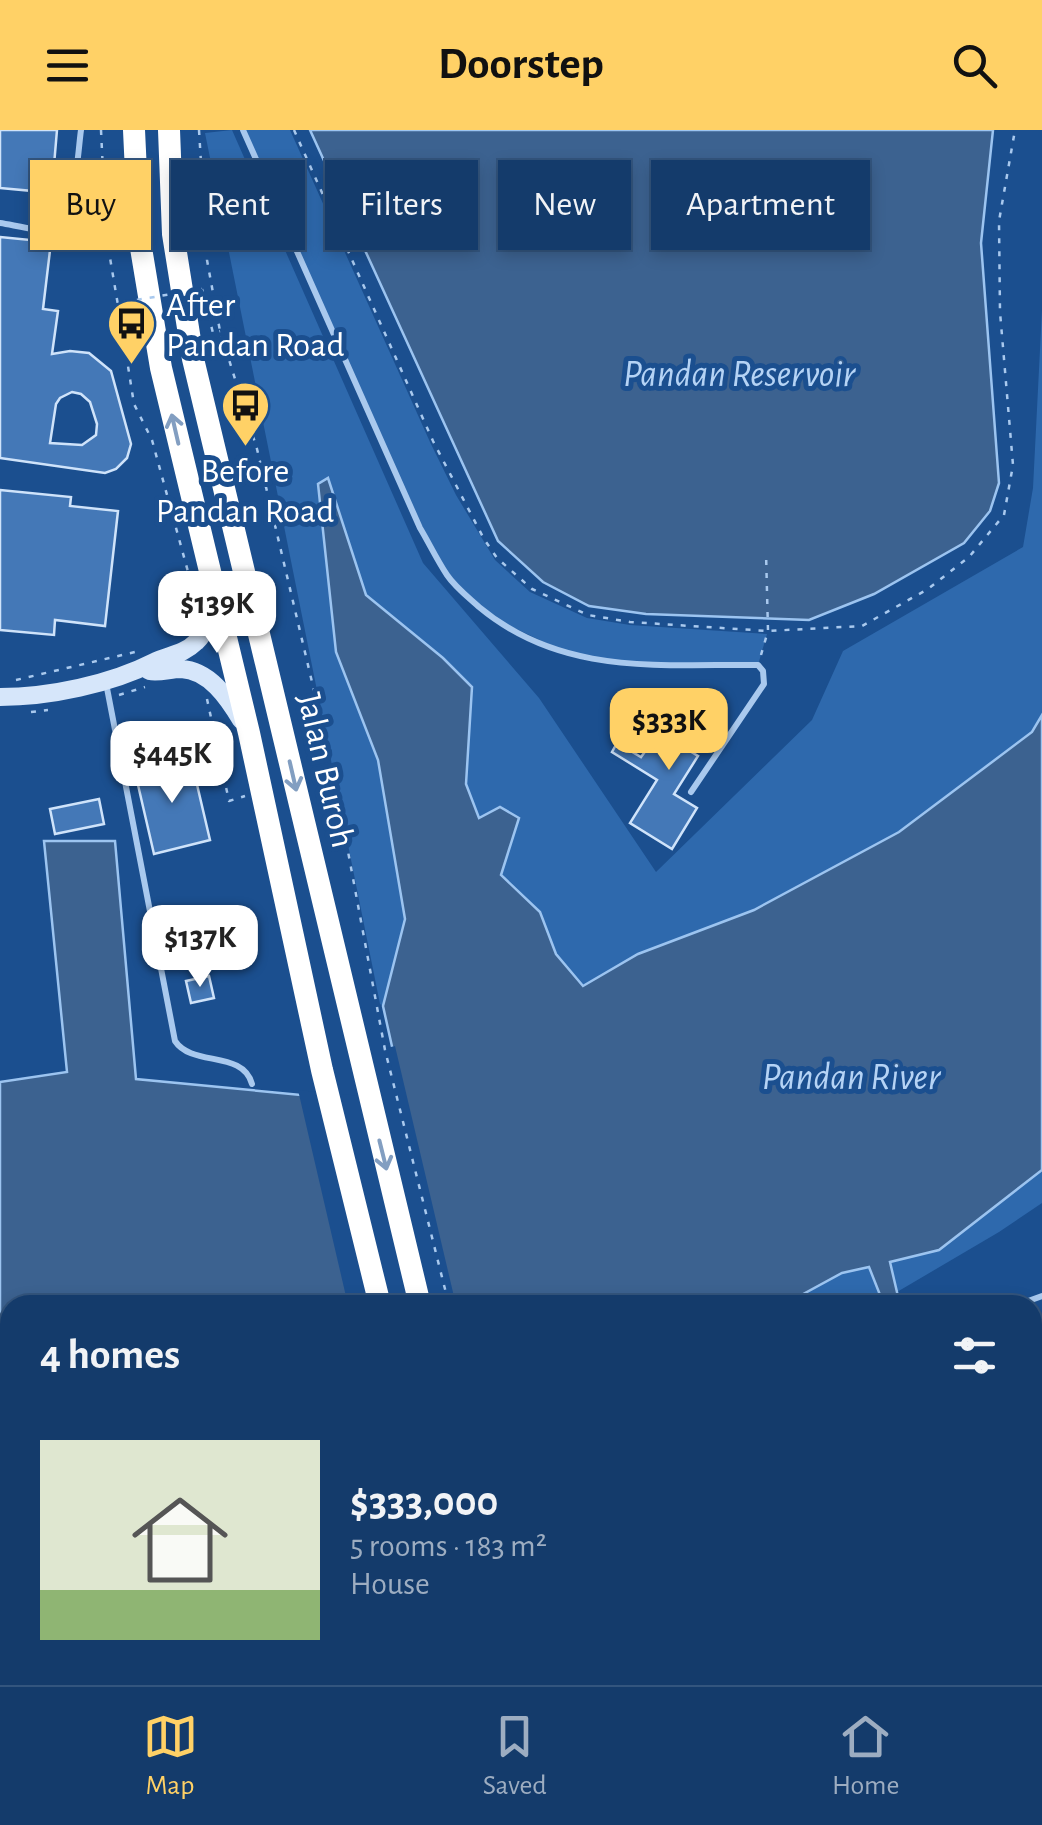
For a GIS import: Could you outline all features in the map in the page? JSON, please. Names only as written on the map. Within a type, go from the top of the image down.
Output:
[{"type":"highway","name":"Jalan Buroh","points":[[134,130],[139,236],[206,599],[249,733],[322,1070],[378,1295]]},
{"type":"highway","name":"Jalan Buroh","points":[[169,130],[173,234],[193,359],[418,1295]]},
{"type":"street","points":[[5,689],[40,693],[144,670],[198,641],[211,618],[206,599]]},
{"type":"street","points":[[144,670],[156,673],[184,669],[196,673],[224,694],[249,733]]},
{"type":"lane","points":[[0,223],[53,229],[62,224],[69,210],[80,130]]},
{"type":"lane","points":[[243,130],[420,528],[448,576],[463,593],[491,617],[531,642],[578,658],[641,664],[758,665],[763,670],[764,684],[691,792]]},
{"type":"lane","points":[[106,680],[174,1041],[184,1052],[241,1066],[252,1084]]},
{"type":"path","points":[[101,130],[106,234],[134,404],[152,440],[206,599]]},
{"type":"path","points":[[199,130],[206,260],[220,330],[256,449],[333,771],[385,1050],[446,1295]]},
{"type":"path","points":[[294,130],[433,441],[484,539],[498,558],[532,589],[588,614],[630,622],[768,631],[862,626],[928,589],[968,557],[1004,515],[1013,465],[1000,312],[999,221],[1014,130]]},
{"type":"path","points":[[124,341],[131,340],[124,302],[202,289],[213,333],[220,330]]},
{"type":"path","points":[[758,665],[768,631],[766,552]]},
{"type":"path","points":[[5,689],[146,650]]},
{"type":"path","points":[[206,693],[229,801],[261,790]]},
{"type":"shaded area","points":[[232,130],[245,160],[210,160],[205,133]]},
{"type":"shaded area","points":[[243,130],[290,130],[303,160],[256,160]]},
{"type":"shaded area","points":[[305,163],[325,208],[325,250],[344,250],[430,442],[495,560],[530,592],[587,618],[630,625],[767,634],[758,665],[641,664],[578,658],[491,617],[448,576],[420,528],[296,250],[305,250]]},
{"type":"shaded area","points":[[229,250],[285,250],[423,563],[539,698],[656,872],[812,720],[843,651],[1023,547],[1033,488],[1042,310],[1042,715],[1033,732],[899,832],[754,910],[638,954],[583,986],[556,954],[540,912],[501,875],[466,783],[472,687],[366,595],[327,479],[336,652],[378,760],[405,919],[383,1006]]},
{"type":"shaded area","points":[[1042,1170],[1042,1203],[897,1292],[890,1262],[939,1250]]},
{"type":"shaded area","points":[[870,1267],[880,1295],[801,1295],[842,1273]]},
{"type":"water","name":"Pandan Reservoir","points":[[310,130],[993,130],[981,243],[999,483],[990,511],[964,543],[874,594],[809,620],[646,614],[589,606],[543,582],[498,541],[365,250],[478,250],[478,160],[325,163]]},
{"type":"water","name":"Pandan River","points":[[328,478],[366,595],[472,687],[466,784],[479,818],[500,807],[519,818],[501,875],[540,912],[556,954],[583,986],[638,954],[754,910],[899,832],[1032,732],[1042,715],[1042,1170],[939,1250],[890,1262],[898,1295],[880,1295],[869,1267],[842,1273],[801,1295],[0,1295],[0,1082],[67,1072],[44,841],[115,841],[136,1079],[374,1102],[397,1069],[383,1006],[405,919],[378,760],[336,652],[318,484]]},
{"type":"pier","points":[[395,1046],[454,1295],[346,1295],[298,1090],[372,1097],[392,1067],[387,1048]]},
{"type":"building","points":[[0,130],[57,130],[54,160],[30,160],[30,191],[0,188]]},
{"type":"building","points":[[0,237],[30,240],[30,250],[50,250],[43,309],[58,311],[52,354],[89,353],[111,371],[131,444],[127,458],[105,473],[0,458]],"holes":[[[72,392],[90,402],[96,435],[82,445],[50,443],[60,398]]]},
{"type":"building","points":[[0,490],[71,497],[70,506],[118,511],[105,626],[55,620],[54,635],[0,630]]},
{"type":"building","points":[[687,695],[714,715],[688,750],[698,756],[674,794],[697,808],[672,849],[630,823],[657,780],[612,752],[617,743],[641,757]]},
{"type":"building","points":[[191,759],[210,840],[154,854],[135,772]]},
{"type":"building","points":[[99,799],[104,824],[55,834],[50,809]]},
{"type":"building","points":[[209,976],[214,998],[191,1003],[186,981]]},
{"type":"place","name":"After Pandan Road","points":[[131,366]]},
{"type":"place","name":"Before Pandan Road","points":[[245,448]]}]
